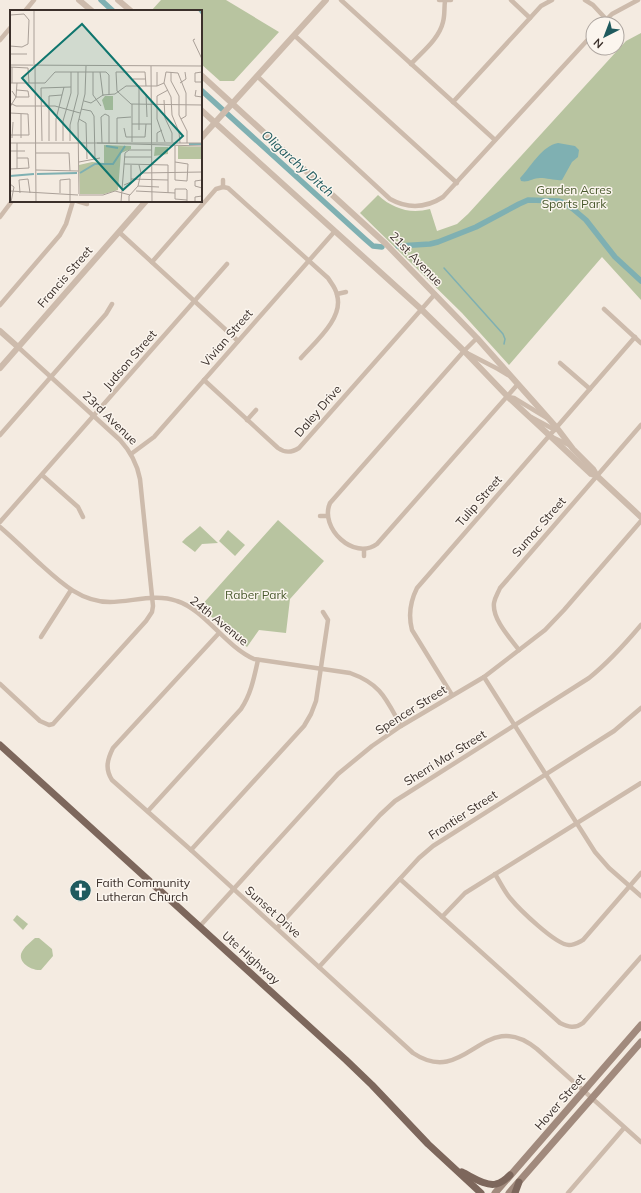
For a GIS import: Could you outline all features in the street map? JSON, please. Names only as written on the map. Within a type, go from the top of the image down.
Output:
[{"type":"main road","name":"Ute Highway","points":[[0,745],[372,1084],[428,1144],[481,1193]]},
{"type":"main road","name":"Hover Street","points":[[495,1193],[641,1026]]},
{"type":"main road","name":"Hover Street","points":[[509,1193],[592,1100],[641,1042]]},
{"type":"main road","points":[[452,1166],[492,1185],[500,1183],[510,1175]]},
{"type":"main road","points":[[515,1193],[519,1182]]},
{"type":"street","points":[[26,10],[34,0]]},
{"type":"street","points":[[79,0],[91,10]]},
{"type":"street","points":[[118,0],[130,10]]},
{"type":"street","points":[[202,137],[326,0]]},
{"type":"street","points":[[341,0],[495,140]]},
{"type":"street","points":[[411,64],[437,36],[442,28],[442,0],[452,0]]},
{"type":"street","points":[[511,0],[530,18]]},
{"type":"street","points":[[453,102],[541,6],[552,0]]},
{"type":"street","points":[[585,0],[593,5],[603,16]]},
{"type":"street","points":[[610,16],[638,0]]},
{"type":"street","points":[[0,40],[10,28]]},
{"type":"street","points":[[294,35],[457,183]]},
{"type":"street","points":[[256,76],[390,199],[408,206],[416,207],[426,205],[444,197],[585,43]]},
{"type":"street","name":"21st Avenue","points":[[202,76],[230,105],[364,222],[477,338],[593,469],[597,476],[641,516]]},
{"type":"street","name":"21st Avenue","points":[[202,111],[421,309],[528,416],[591,474],[597,476]]},
{"type":"street","points":[[223,180],[223,187]]},
{"type":"street","points":[[152,262],[216,189],[223,187],[228,188],[328,278],[337,294],[339,303],[337,312],[330,325],[301,358]]},
{"type":"street","points":[[0,217],[11,202]]},
{"type":"street","points":[[0,305],[60,235],[66,224],[73,202]]},
{"type":"street","points":[[80,202],[87,204]]},
{"type":"street","name":"Francis Street","points":[[0,368],[145,202]]},
{"type":"street","name":"Vivian Street","points":[[131,454],[154,437],[334,231]]},
{"type":"street","points":[[119,232],[238,341]]},
{"type":"street","name":"Judson Street","points":[[0,522],[227,264]]},
{"type":"street","points":[[337,294],[346,292]]},
{"type":"street","name":"Daley Drive","points":[[204,380],[278,448],[282,451],[291,452],[298,448],[435,294]]},
{"type":"street","points":[[0,435],[106,314],[112,304]]},
{"type":"street","points":[[604,309],[641,343]]},
{"type":"street","name":"23rd Avenue","points":[[0,331],[120,440],[131,454],[135,461],[140,479],[153,598],[152,612],[146,621],[57,721],[49,728],[0,684]]},
{"type":"street","name":"Tulip Street","points":[[452,696],[412,630],[409,612],[417,588],[635,337]]},
{"type":"street","points":[[464,351],[498,369],[516,382],[508,397],[378,544],[372,548],[364,550],[350,546],[332,529],[327,516],[327,510],[330,503],[464,351],[477,338]]},
{"type":"street","points":[[560,363],[590,389]]},
{"type":"street","points":[[508,397],[514,398],[550,420]]},
{"type":"street","points":[[247,420],[256,410]]},
{"type":"street","points":[[528,416],[556,429]]},
{"type":"street","name":"Sumac Street","points":[[519,650],[497,618],[494,611],[496,596],[504,582],[641,425]]},
{"type":"street","points":[[550,436],[563,441],[573,448]]},
{"type":"street","points":[[290,459],[291,452]]},
{"type":"street","points":[[42,474],[78,507],[83,517]]},
{"type":"street","points":[[320,516],[327,516]]},
{"type":"street","name":"Spencer Street","points":[[200,926],[338,774],[354,759],[401,726],[484,677],[545,630],[641,521]]},
{"type":"street","name":"24th Avenue","points":[[0,527],[57,579],[71,590],[88,598],[108,602],[153,598],[170,599],[186,605],[245,655],[258,660],[320,668],[350,673],[362,677],[373,684],[381,692],[401,726]]},
{"type":"street","points":[[364,550],[364,556]]},
{"type":"street","points":[[41,637],[71,590]]},
{"type":"street","points":[[191,850],[304,726],[311,714],[316,701],[328,620],[323,612]]},
{"type":"street","name":"Sherri Mar Street","points":[[276,928],[380,815],[396,801],[589,678],[607,663],[641,625]]},
{"type":"street","name":"Sunset Drive","points":[[219,633],[113,748],[109,755],[107,768],[108,774],[112,780],[148,811],[413,1053],[430,1062],[439,1063],[457,1059],[493,1038],[508,1035],[517,1037],[529,1043],[583,1092]]},
{"type":"street","points":[[148,811],[241,709],[251,690],[258,660]]},
{"type":"street","points":[[484,677],[595,852],[609,868],[641,896]]},
{"type":"street","name":"Frontier Street","points":[[319,967],[419,858],[433,846],[614,731],[641,708]]},
{"type":"street","points":[[442,918],[465,893],[641,782]]},
{"type":"street","points":[[495,874],[508,897],[555,940],[569,948],[583,940],[641,873]]},
{"type":"street","points":[[400,879],[560,1023],[571,1029],[583,1023],[641,957]]},
{"type":"street","points":[[583,1092],[641,1142]]},
{"type":"street","points":[[568,1193],[624,1128]]},
{"type":"green space","points":[[161,0],[226,0],[279,32],[234,81],[220,81],[202,65],[202,10],[152,10]]},
{"type":"green space","name":"Garden Acres Sports Park","points":[[641,33],[641,300],[602,257],[509,365],[462,313],[360,213],[378,195],[390,204],[402,209],[416,211],[430,209],[437,231],[457,224],[468,214],[612,56],[625,56],[626,41]]},
{"type":"green space","name":"Raber Park","points":[[278,520],[324,561],[290,599],[286,633],[259,630],[247,647],[200,607]]},
{"type":"green space","points":[[200,526],[218,543],[202,544],[195,552],[182,542]]},
{"type":"green space","points":[[228,530],[245,545],[235,556],[219,541]]},
{"type":"green space","points":[[17,915],[28,924],[23,930],[13,920]]},
{"type":"green space","points":[[35,938],[39,938],[52,949],[53,956],[41,970],[29,967],[21,958],[24,948]]},
{"type":"water","points":[[558,143],[575,146],[579,150],[578,157],[572,162],[562,180],[540,178],[521,181],[520,178],[542,152]]},
{"type":"waterway","name":"Oligarchy Ditch","points":[[101,0],[112,10]]},
{"type":"waterway","name":"Oligarchy Ditch","points":[[202,91],[373,246],[382,247]]},
{"type":"waterway","name":"Oligarchy Ditch","points":[[398,246],[438,242],[476,227],[528,200],[559,201],[565,203],[586,220],[615,257],[641,281]]},
{"type":"waterway","name":"Oligarchy Ditch","points":[[444,268],[503,334],[505,339],[504,344]]},
{"type":"place","name":"Faith Community Lutheran Church","points":[[81,890]]}]
